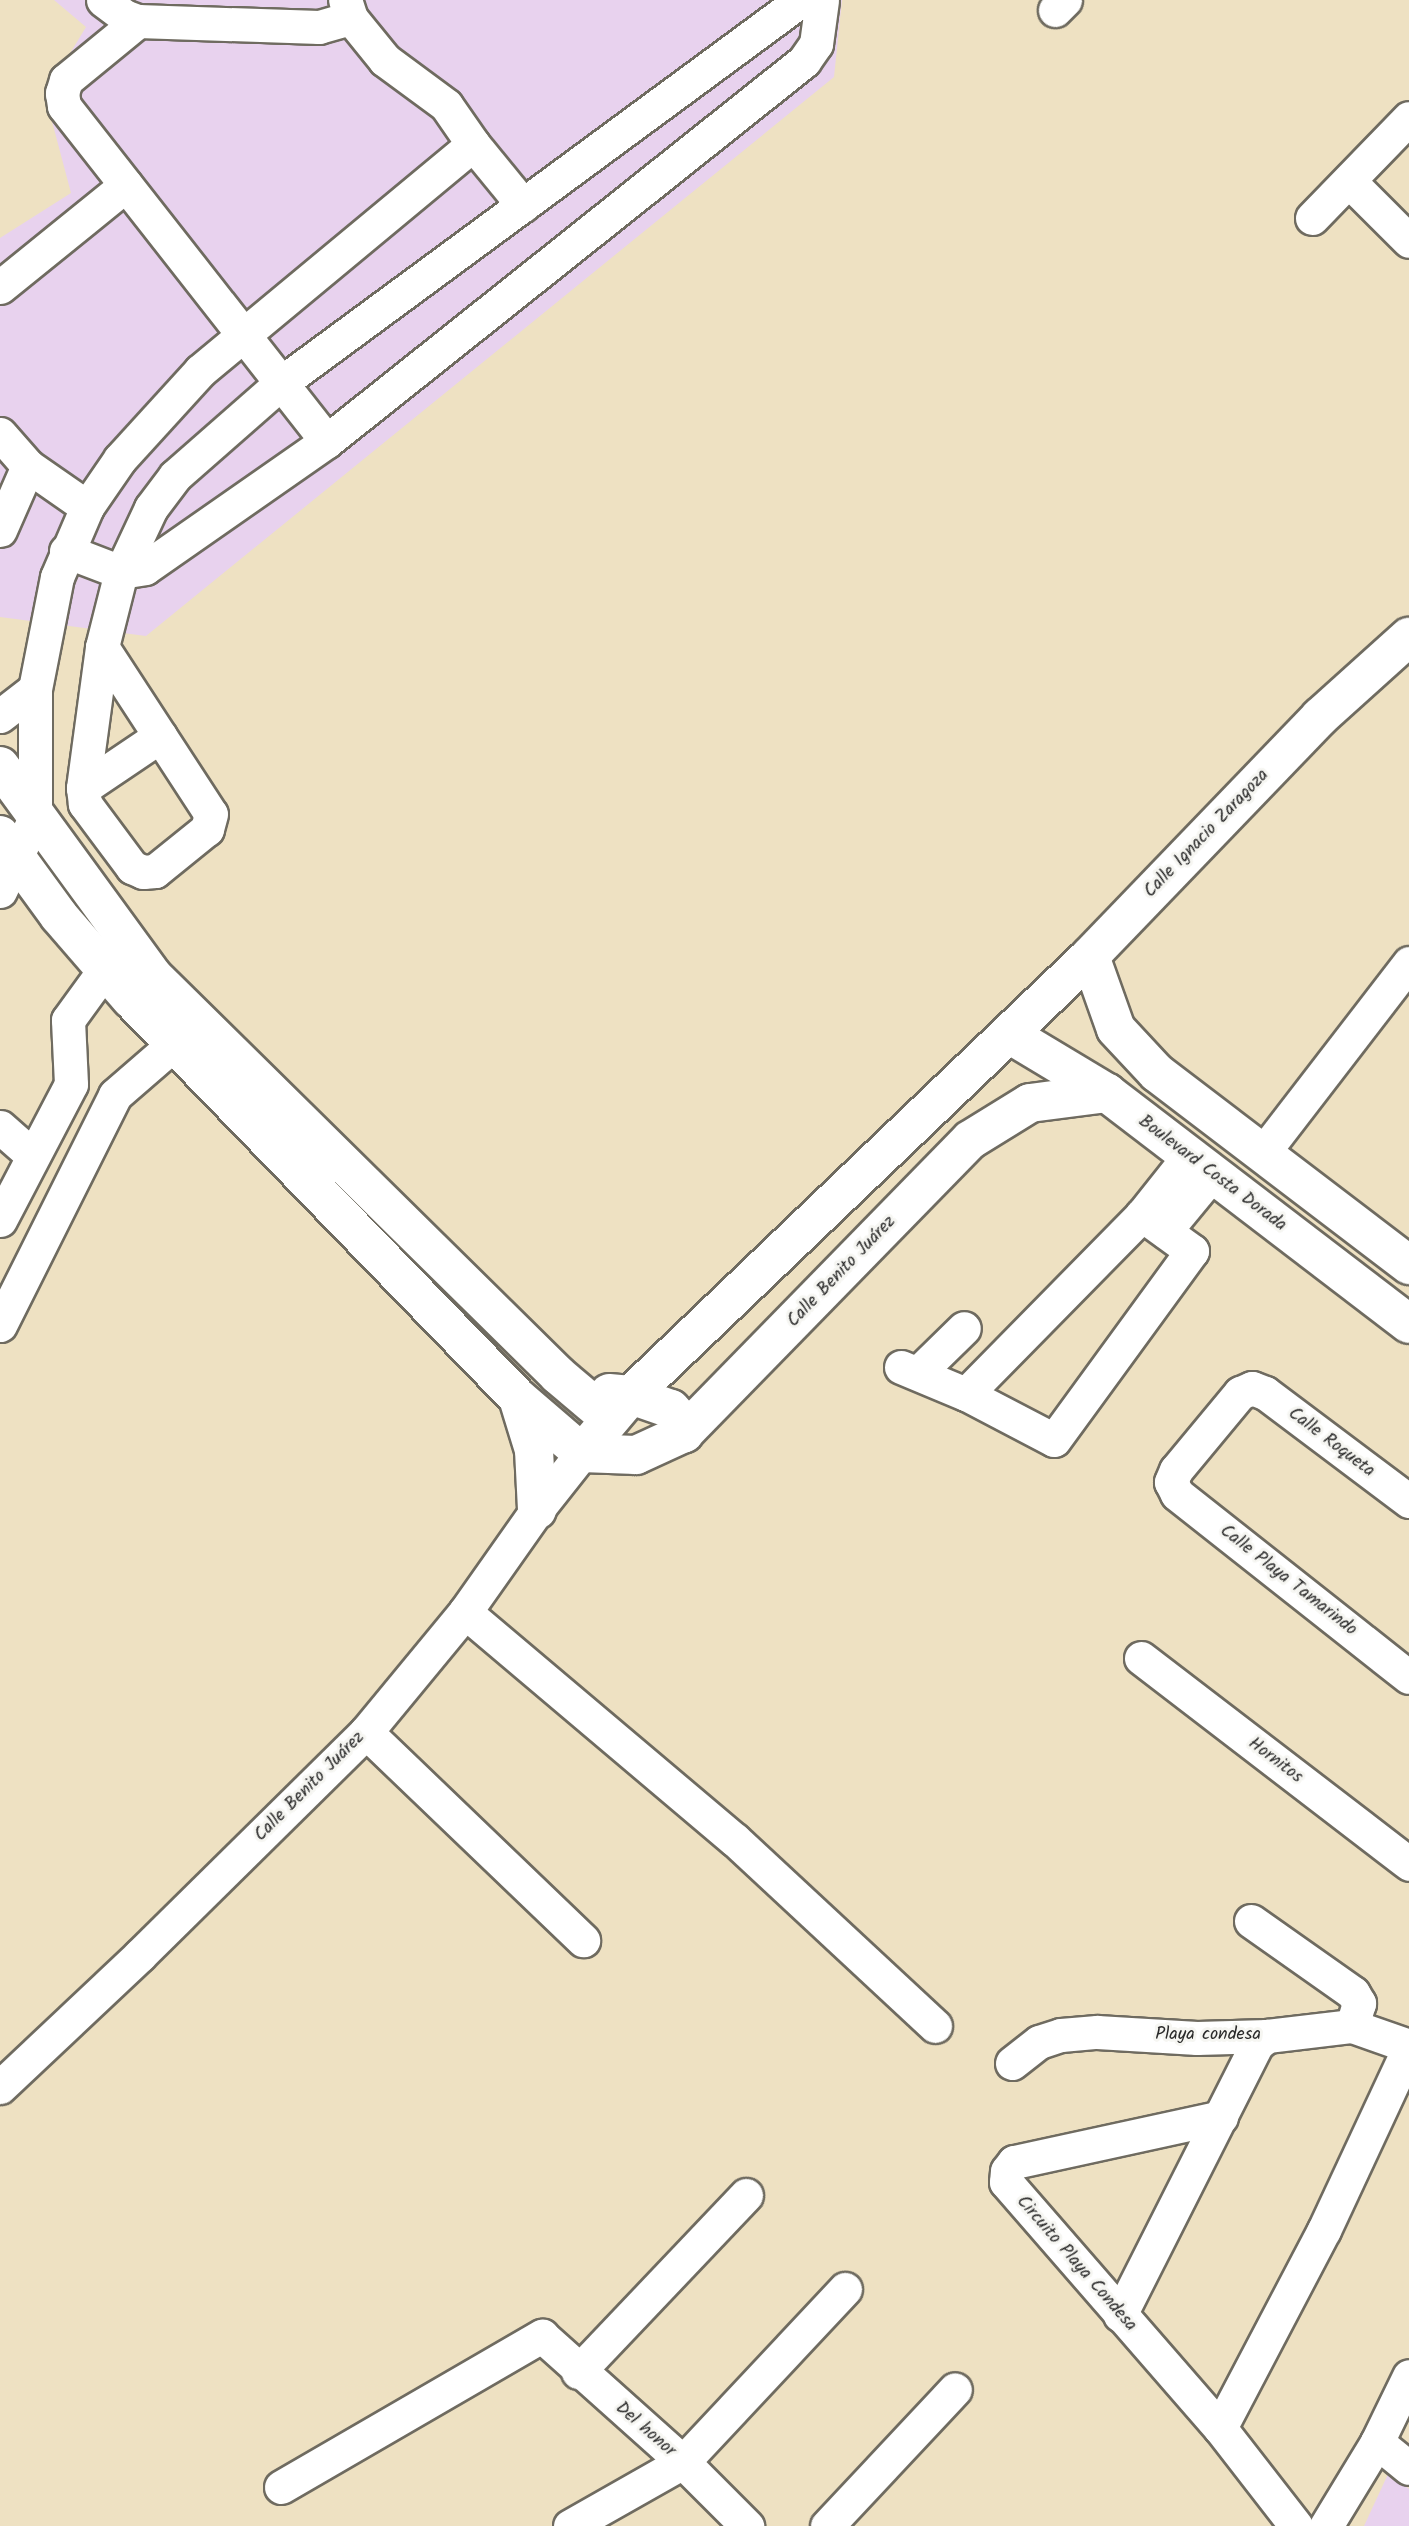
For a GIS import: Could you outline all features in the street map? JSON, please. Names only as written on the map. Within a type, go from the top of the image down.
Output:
[{"type":"main road","name":"Calle Ignacio Zaragoza","points":[[1009,1034],[1090,956],[1320,717],[1409,636]]},
{"type":"main road","points":[[0,766],[142,987],[177,1029],[558,1375],[621,1407],[671,1409],[680,1419],[684,1433]]},
{"type":"main road","points":[[5,862],[105,969],[142,987]]},
{"type":"main road","points":[[1090,956],[1116,1029],[1157,1073],[1409,1265]]},
{"type":"main road","name":"Boulevard Costa Dorada","points":[[1009,1034],[1107,1093],[1409,1324]]},
{"type":"main road","name":"Calle Benito Juárez","points":[[582,1453],[621,1407],[1009,1034]]},
{"type":"main road","points":[[242,1088],[518,1398],[582,1453]]},
{"type":"main road","name":"Calle Benito Juárez","points":[[582,1453],[636,1455],[684,1433],[970,1140],[1030,1103],[1107,1093]]},
{"type":"main road","points":[[1212,1174],[1255,1190],[1295,1215],[1302,1211],[1315,1194]]},
{"type":"main road","points":[[518,1398],[534,1450],[537,1510]]},
{"type":"street","points":[[103,0],[124,16],[138,21],[319,27],[348,9],[385,60],[446,105],[473,144],[523,205]]},
{"type":"street","points":[[102,647],[211,814],[207,829],[155,871],[143,872],[132,867],[85,804],[83,788],[102,647],[121,572],[151,508],[175,476],[281,383],[801,0]]},
{"type":"street","points":[[66,551],[121,572],[145,568],[327,441],[804,61],[816,44],[822,0]]},
{"type":"street","points":[[138,21],[66,80],[62,93],[64,106],[327,441]]},
{"type":"street","points":[[1312,218],[1350,182],[1409,118]]},
{"type":"street","points":[[5,862],[35,818],[35,689],[57,577],[87,507],[120,459],[200,371],[473,144]]},
{"type":"street","points":[[1350,182],[1409,241]]},
{"type":"street","points":[[0,287],[126,185]]},
{"type":"street","points":[[0,434],[28,466],[87,507]]},
{"type":"street","points":[[0,530],[28,466]]},
{"type":"street","points":[[0,716],[35,689]]},
{"type":"street","points":[[83,788],[160,736]]},
{"type":"street","points":[[1262,1154],[1409,964]]},
{"type":"street","points":[[0,1220],[71,1084],[68,1020],[105,969]]},
{"type":"street","points":[[0,1325],[115,1095],[177,1029]]},
{"type":"street","points":[[0,1127],[33,1155]]},
{"type":"street","points":[[966,1394],[1153,1223],[1212,1174]]},
{"type":"street","points":[[964,1328],[910,1370],[966,1394],[1054,1440],[1192,1251],[1153,1223]]},
{"type":"street","name":"Calle Playa Tamarindo","points":[[1252,1388],[1240,1393],[1176,1470],[1171,1482],[1177,1494],[1409,1676]]},
{"type":"street","name":"Calle Roqueta","points":[[1252,1388],[1265,1393],[1409,1501]]},
{"type":"street","name":"Calle Benito Juárez","points":[[0,2087],[140,1955],[366,1732],[465,1612],[537,1510],[582,1453]]},
{"type":"street","points":[[465,1612],[735,1840],[935,2026]]},
{"type":"street","name":"Hornitos","points":[[1141,1658],[1409,1864]]},
{"type":"street","points":[[366,1732],[583,1940]]},
{"type":"street","points":[[1251,1921],[1353,1993],[1359,2003],[1352,2026]]},
{"type":"street","name":"Playa condesa","points":[[1012,2063],[1039,2042],[1061,2035],[1097,2032],[1197,2038],[1267,2036],[1352,2026],[1409,2047]]},
{"type":"street","points":[[1121,2315],[1257,2045],[1267,2036]]},
{"type":"street","points":[[1220,2428],[1324,2230],[1409,2047]]},
{"type":"street","name":"Circuito Playa Condesa","points":[[1221,2117],[1014,2162],[1007,2171],[1006,2182],[1220,2428],[1296,2526]]},
{"type":"street","points":[[578,2372],[746,2195]]},
{"type":"street","points":[[570,2526],[682,2462],[845,2289]]},
{"type":"street","name":"Del honor","points":[[281,2487],[542,2336],[578,2372],[682,2462],[747,2526]]},
{"type":"street","points":[[1325,2526],[1377,2442],[1409,2376]]},
{"type":"street","points":[[827,2526],[955,2389]]},
{"type":"street","points":[[1377,2442],[1409,2468]]},
{"type":"shaded area","points":[[54,0],[842,0],[834,77],[146,636],[0,617],[0,238],[71,193],[45,95],[86,27]]},
{"type":"shaded area","points":[[1389,2472],[1409,2489],[1409,2526],[1364,2526]]}]
